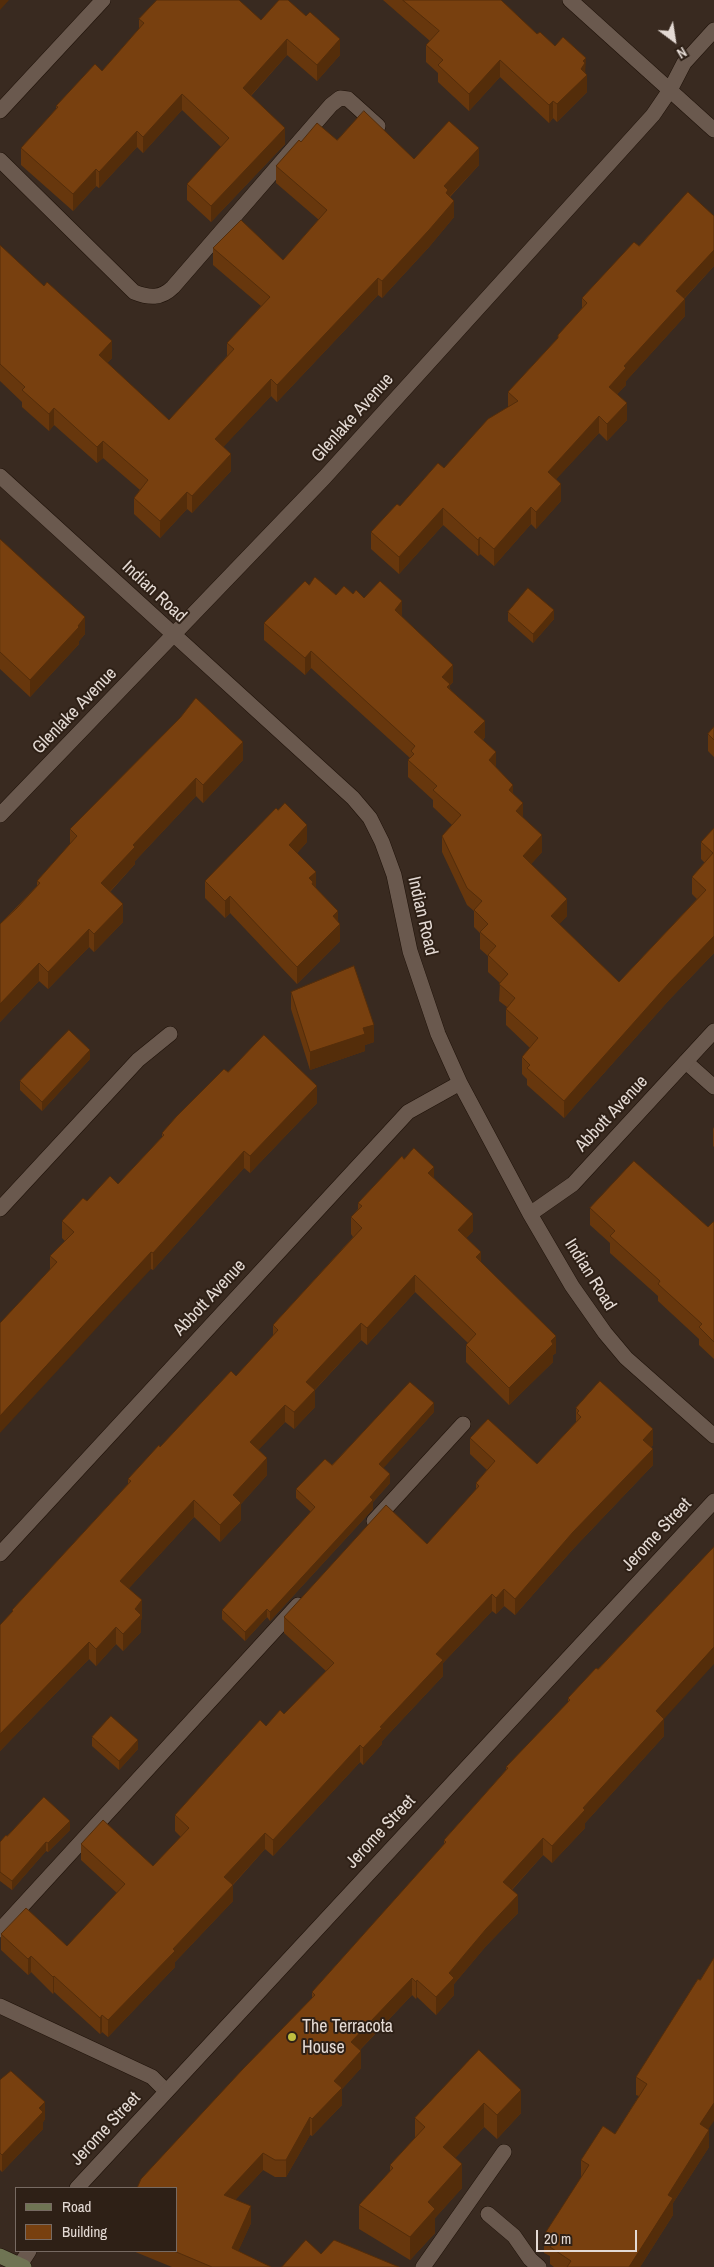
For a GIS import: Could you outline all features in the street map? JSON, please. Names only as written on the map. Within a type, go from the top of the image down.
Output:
[{"type":"main road","points":[[0,2256],[22,2266]]},
{"type":"street","points":[[0,111],[104,0]]},
{"type":"street","points":[[570,0],[714,130]]},
{"type":"street","name":"Glenlake Avenue","points":[[0,815],[325,477],[653,115],[670,90],[684,63],[714,30]]},
{"type":"street","points":[[0,160],[134,292],[154,297],[165,295],[173,287],[331,105],[340,98],[348,99],[383,130]]},
{"type":"street","name":"Indian Road","points":[[0,476],[353,798],[370,818],[394,874],[410,950],[438,1034],[460,1083],[530,1214],[572,1286],[605,1333],[633,1364],[714,1436]]},
{"type":"street","name":"Abbott Avenue","points":[[530,1214],[573,1184],[714,1032]]},
{"type":"street","points":[[0,1209],[138,1060],[170,1034]]},
{"type":"street","points":[[686,1062],[714,1087]]},
{"type":"street","name":"Abbott Avenue","points":[[0,1554],[408,1112],[460,1083]]},
{"type":"street","points":[[362,1534],[463,1424]]},
{"type":"street","name":"Jerome Street","points":[[77,2187],[714,1501]]},
{"type":"street","points":[[0,1930],[308,1593]]},
{"type":"street","points":[[0,2006],[152,2076],[166,2091]]},
{"type":"street","points":[[423,2267],[504,2152]]},
{"type":"street","points":[[488,2214],[514,2236],[530,2259],[540,2267]]},
{"type":"street","points":[[22,2266],[29,2252]]},
{"type":"building","points":[[157,0],[239,0],[261,20],[279,0],[288,0],[306,16],[310,12],[340,39],[317,65],[287,39],[243,88],[285,128],[211,206],[187,184],[229,138],[182,94],[143,137],[137,131],[99,172],[96,169],[73,194],[21,148],[58,107],[56,106],[95,64],[102,71],[144,23],[139,19]]},
{"type":"building","points":[[403,0],[501,0],[537,34],[540,32],[555,46],[563,37],[586,58],[581,69],[587,75],[557,104],[553,101],[549,105],[500,60],[469,94],[438,65],[443,60],[426,45],[439,31]]},
{"type":"building","points":[[364,111],[414,159],[449,121],[479,148],[444,186],[448,190],[446,193],[454,201],[382,281],[378,278],[277,385],[271,379],[215,439],[231,454],[192,496],[187,492],[160,521],[134,498],[148,480],[103,441],[97,447],[54,408],[49,414],[22,390],[25,387],[0,364],[0,245],[44,286],[47,282],[112,341],[99,355],[169,420],[234,349],[227,343],[270,297],[213,248],[241,220],[283,260],[327,210],[276,166],[299,140],[301,142],[317,123],[337,140]]},
{"type":"building","points":[[688,192],[714,216],[714,250],[676,291],[685,299],[624,366],[626,368],[609,387],[627,403],[607,424],[599,416],[548,472],[561,484],[536,512],[531,507],[494,549],[480,537],[478,540],[443,508],[399,557],[371,532],[397,504],[400,506],[438,463],[444,468],[488,419],[518,401],[508,392],[558,338],[558,335],[587,303],[582,298],[634,242],[639,246]]},
{"type":"building","points":[[0,539],[85,617],[79,627],[30,680],[0,652]]},
{"type":"building","points":[[315,577],[336,595],[344,586],[353,594],[356,590],[364,598],[380,581],[402,601],[395,610],[453,665],[442,677],[450,684],[447,687],[485,721],[474,732],[496,752],[489,760],[513,785],[509,790],[523,803],[516,811],[542,835],[523,856],[567,899],[551,916],[619,982],[706,890],[692,877],[713,853],[701,842],[714,828],[714,936],[669,983],[564,1101],[527,1068],[530,1065],[522,1057],[538,1038],[506,1009],[515,998],[499,984],[508,974],[488,955],[496,946],[480,932],[488,924],[474,910],[482,901],[467,888],[442,836],[461,815],[433,790],[437,786],[408,760],[414,754],[411,751],[415,746],[311,651],[305,658],[264,623],[305,581],[309,585]]},
{"type":"building","points":[[528,588],[554,610],[533,634],[508,612]]},
{"type":"building","points":[[196,698],[243,742],[203,785],[196,778],[133,845],[135,847],[101,883],[123,904],[94,934],[89,929],[48,972],[39,963],[0,1004],[0,924],[40,883],[37,881],[77,836],[70,829],[180,718]]},
{"type":"building","points":[[714,727],[714,740],[708,734]]},
{"type":"building","points":[[285,803],[307,825],[289,845],[316,872],[309,878],[313,882],[312,884],[338,911],[333,916],[340,924],[297,967],[230,896],[225,901],[205,881],[276,808],[278,810]]},
{"type":"building","points":[[354,966],[374,1025],[363,1028],[365,1034],[310,1052],[291,992]]},
{"type":"building","points":[[69,1030],[90,1050],[42,1102],[20,1081]]},
{"type":"building","points":[[264,1035],[317,1086],[250,1156],[244,1151],[153,1253],[151,1252],[0,1416],[0,1323],[57,1262],[50,1256],[74,1232],[62,1221],[83,1198],[87,1201],[110,1176],[118,1184],[164,1135],[162,1133],[176,1117],[224,1069],[228,1072]]},
{"type":"building","points":[[414,1148],[434,1167],[428,1173],[473,1214],[458,1230],[481,1252],[476,1257],[556,1336],[551,1341],[553,1344],[509,1388],[466,1345],[476,1334],[415,1275],[367,1328],[361,1323],[306,1382],[315,1390],[294,1412],[285,1405],[250,1442],[267,1458],[233,1495],[241,1503],[220,1525],[194,1500],[120,1581],[142,1600],[135,1609],[141,1615],[123,1634],[116,1627],[96,1649],[89,1642],[0,1734],[0,1625],[131,1481],[128,1479],[159,1445],[160,1447],[231,1371],[236,1376],[278,1330],[273,1325],[362,1228],[351,1217],[362,1206],[358,1203],[402,1156],[404,1159]]},
{"type":"building","points":[[634,1161],[708,1227],[714,1222],[714,1342],[699,1327],[702,1324],[658,1284],[660,1281],[610,1236],[615,1231],[590,1208]]},
{"type":"building","points":[[600,1381],[653,1429],[643,1440],[653,1449],[573,1532],[515,1599],[504,1589],[496,1598],[492,1594],[436,1654],[443,1660],[380,1727],[382,1728],[363,1748],[360,1745],[273,1840],[265,1833],[224,1877],[233,1885],[173,1949],[175,1951],[108,2020],[102,2015],[100,2018],[31,1956],[28,1959],[1,1934],[26,1908],[67,1946],[125,1884],[81,1844],[103,1820],[153,1866],[189,1828],[175,1815],[260,1720],[266,1726],[280,1710],[284,1714],[334,1663],[284,1617],[386,1505],[427,1544],[479,1486],[476,1483],[495,1461],[470,1438],[488,1419],[537,1464],[581,1417],[577,1413],[579,1411],[576,1408]]},
{"type":"building","points":[[410,1382],[434,1403],[379,1464],[390,1474],[370,1497],[373,1500],[270,1612],[267,1609],[245,1632],[222,1610],[315,1507],[296,1489],[325,1459],[332,1465]]},
{"type":"building","points":[[714,1547],[714,1647],[656,1711],[664,1719],[583,1808],[585,1810],[552,1846],[543,1838],[503,1882],[518,1895],[449,1973],[454,1978],[436,1997],[417,1980],[416,1982],[412,1978],[351,2042],[361,2051],[334,2081],[342,2088],[312,2119],[310,2117],[286,2160],[275,2160],[263,2153],[224,2195],[251,2206],[232,2248],[271,2267],[212,2267],[176,2252],[178,2252],[178,2187],[137,2187],[141,2179],[242,2070],[315,1995],[312,1992],[446,1842],[444,1840],[508,1768],[506,1767],[570,1700],[568,1698],[596,1668],[598,1669]]},
{"type":"building","points":[[111,1716],[138,1740],[119,1761],[92,1737]]},
{"type":"building","points":[[44,1797],[70,1821],[48,1843],[46,1842],[12,1881],[0,1872],[0,1842]]},
{"type":"building","points":[[714,1958],[714,2103],[700,2124],[709,2130],[668,2195],[673,2198],[629,2267],[567,2267],[571,2261],[550,2247],[553,2241],[544,2235],[589,2165],[581,2160],[603,2126],[615,2134],[647,2084],[636,2077],[698,1979],[700,1980]]},
{"type":"building","points":[[479,2050],[521,2090],[497,2115],[484,2103],[443,2147],[462,2164],[428,2202],[435,2209],[410,2237],[359,2205],[393,2168],[390,2165],[425,2127],[415,2118]]},
{"type":"building","points":[[11,2071],[45,2102],[39,2108],[43,2112],[2,2155],[0,2153],[0,2080]]},
{"type":"building","points":[[306,2240],[321,2254],[334,2240],[399,2267],[282,2267]]},
{"type":"place","name":"The Terracota House","points":[[292,2037]]}]
